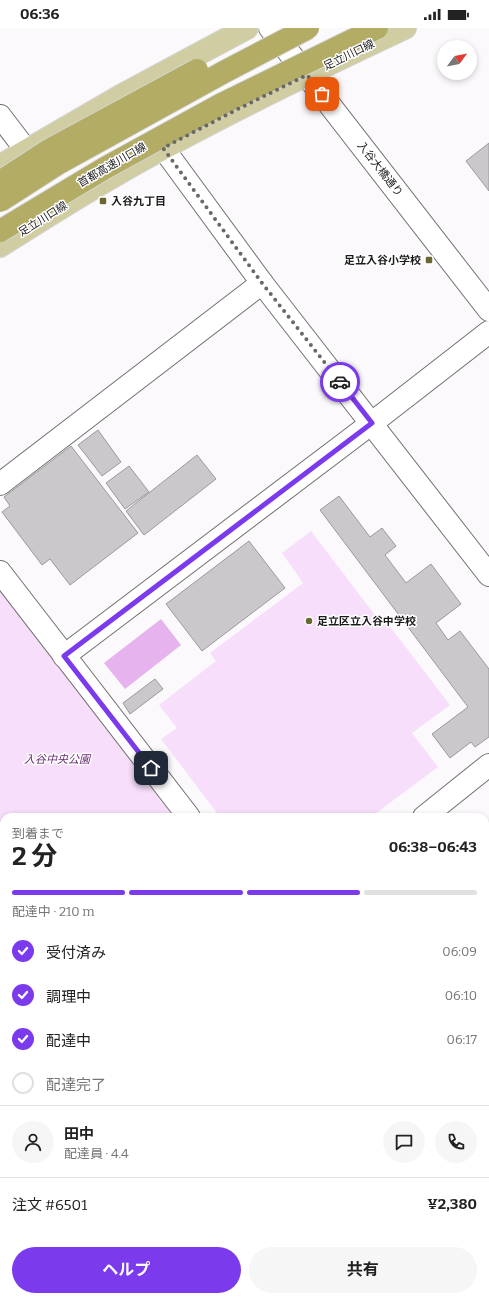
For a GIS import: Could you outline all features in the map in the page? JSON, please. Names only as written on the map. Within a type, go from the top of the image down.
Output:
[{"type":"highway","points":[[0,182],[63,143],[155,92],[279,28]]},
{"type":"highway","points":[[0,201],[58,163],[308,28]]},
{"type":"highway","name":"首都高速川口線","points":[[0,231],[105,168],[220,105],[377,28]]},
{"type":"main road","points":[[0,166],[124,94],[247,28]]},
{"type":"main road","name":"足立川口線","points":[[0,246],[64,205],[163,148],[238,109],[406,28]]},
{"type":"street","name":"入谷大橋通り","points":[[270,28],[489,310]]},
{"type":"street","points":[[0,116],[26,150]]},
{"type":"street","points":[[163,148],[262,283],[489,575]]},
{"type":"street","points":[[0,484],[262,283]]},
{"type":"street","points":[[64,656],[372,423],[489,332]]},
{"type":"street","points":[[0,572],[186,813]]},
{"type":"street","points":[[429,813],[488,767]]},
{"type":"green space","points":[[311,531],[378,619],[382,616],[450,705],[412,733],[438,767],[376,813],[217,813],[161,739],[177,728],[159,705],[216,661],[210,653],[303,583],[282,553]]},
{"type":"green space","name":"入谷中央公園","points":[[0,590],[171,813],[0,813]]},
{"type":"shaded area","points":[[161,619],[181,645],[125,689],[104,663]]},
{"type":"building","points":[[489,143],[489,191],[466,161]]},
{"type":"building","points":[[98,430],[121,462],[102,476],[78,445]]},
{"type":"building","points":[[71,446],[138,533],[70,585],[50,559],[42,565],[2,512],[10,506],[4,497]]},
{"type":"building","points":[[197,455],[216,479],[144,535],[126,511]]},
{"type":"building","points":[[129,466],[149,492],[125,509],[106,483]]},
{"type":"building","points":[[339,496],[370,537],[382,528],[396,546],[385,555],[406,583],[431,564],[461,604],[436,623],[448,640],[460,631],[489,669],[489,737],[475,747],[471,742],[450,758],[432,734],[468,707],[320,510]]},
{"type":"building","points":[[249,541],[285,588],[202,651],[166,604]]},
{"type":"building","points":[[155,679],[163,689],[130,714],[123,703]]},
{"type":"way so far","points":[[322,94],[307,75],[163,148],[262,283],[340,382]]},
{"type":"place","name":"入谷九丁目","points":[[103,201]]},
{"type":"place","name":"足立入谷小学校","points":[[429,260]]},
{"type":"place","name":"足立区立入谷中学校","points":[[309,621]]},
{"type":"route","points":[[151,768],[64,656],[372,423],[340,382]]}]
